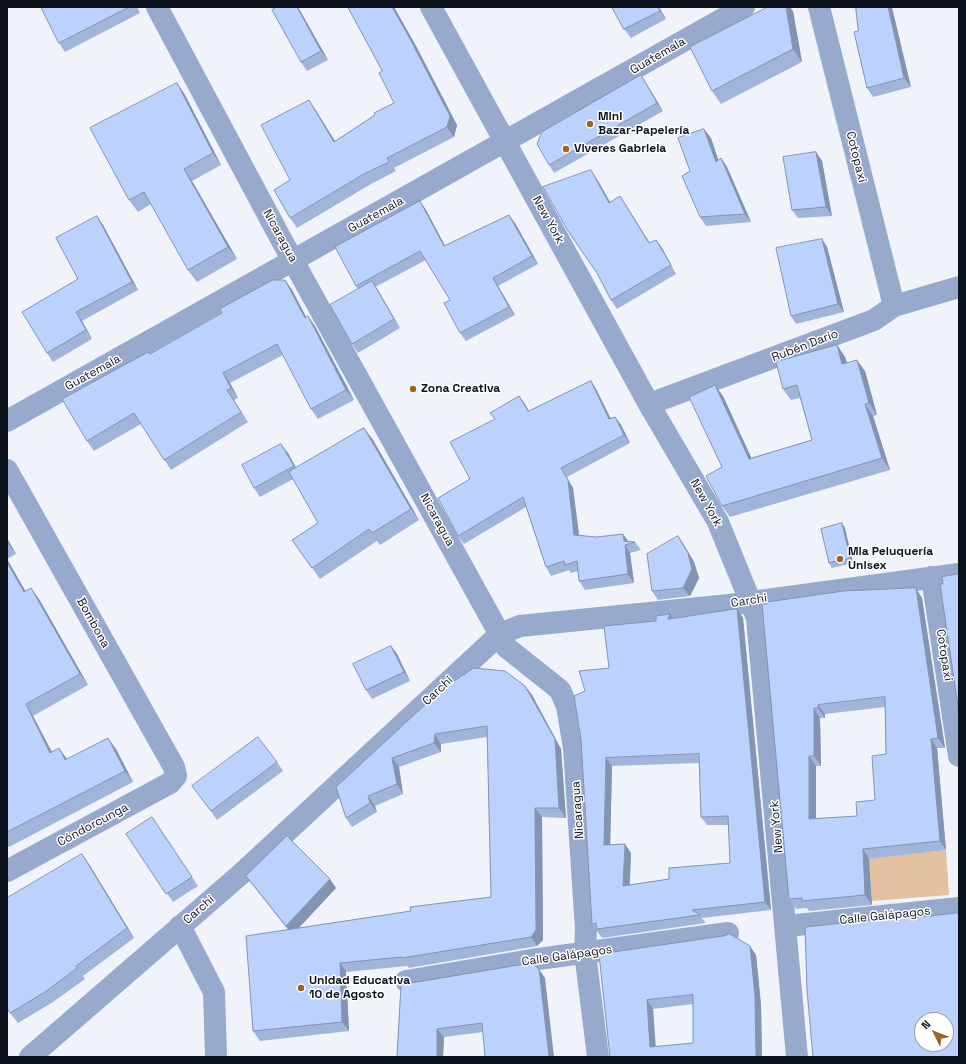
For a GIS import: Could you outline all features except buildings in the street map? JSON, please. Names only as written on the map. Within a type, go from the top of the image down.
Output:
[{"type":"street","name":"Nicaragua","points":[[157,7],[293,260],[506,647],[560,690],[567,706],[574,748],[586,930],[585,953],[598,1057]]},
{"type":"street","name":"New York","points":[[431,7],[650,406],[718,522],[749,602],[757,618],[797,1057]]},
{"type":"street","name":"Guatemala","points":[[7,421],[744,7]]},
{"type":"street","name":"Cotopaxi","points":[[819,7],[894,306]]},
{"type":"street","name":"Rubén Darío","points":[[650,406],[660,400],[874,320],[894,306],[959,287]]},
{"type":"street","name":"Bombona","points":[[7,470],[174,767],[176,776]]},
{"type":"street","name":"Carchi","points":[[30,1057],[241,874],[500,634],[520,626],[749,602],[959,574]]},
{"type":"street","name":"Cotopaxi","points":[[932,577],[959,756]]},
{"type":"street","name":"Cóndorcunga","points":[[7,871],[170,783],[176,776]]},
{"type":"street","name":"Calle Galápagos","points":[[786,926],[959,908]]},
{"type":"street","points":[[180,926],[214,992],[216,1057]]},
{"type":"street","name":"Calle Galápagos","points":[[406,980],[728,933]]},
{"type":"shaded area","points":[[946,850],[949,895],[872,901],[870,874],[865,859]]},
{"type":"place","name":"Mini Bazar-Papelería","points":[[590,124]]},
{"type":"place","name":"Viveres Gabriela","points":[[566,149]]},
{"type":"place","name":"Zona Creativa","points":[[413,389]]},
{"type":"place","name":"Mia Peluquería Unisex","points":[[840,559]]},
{"type":"place","name":"Unidad Educativa 10 de Agosto","points":[[301,988]]}]
